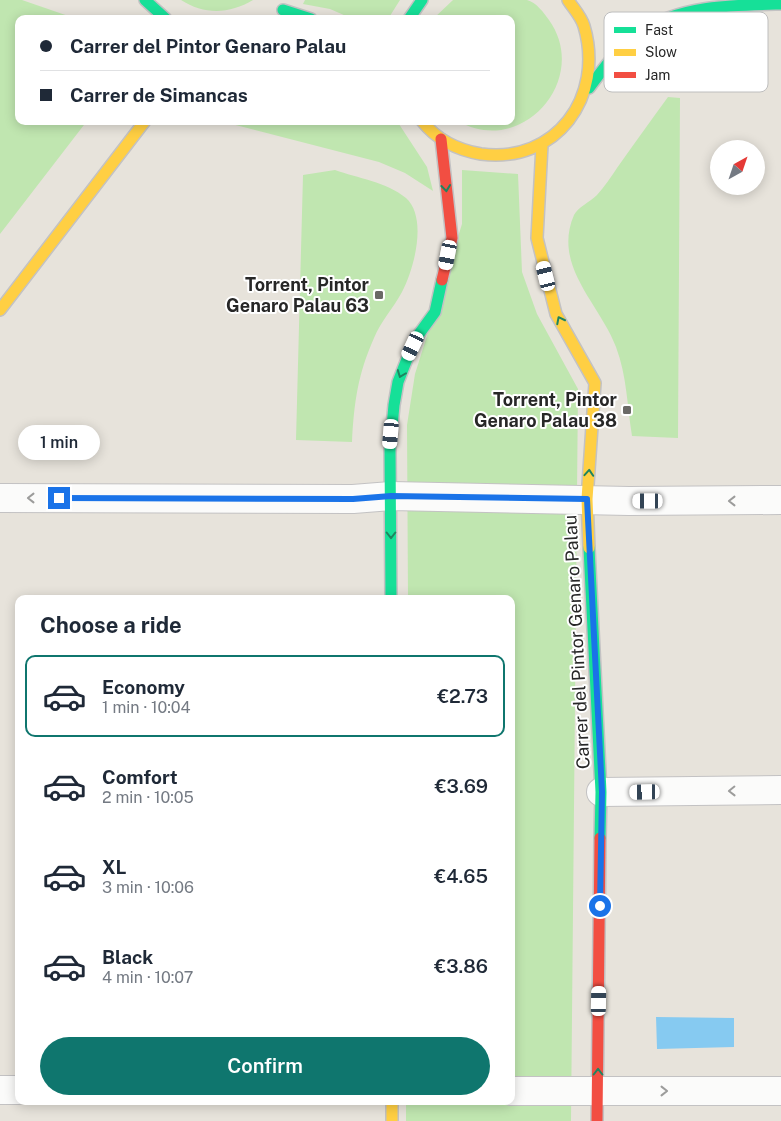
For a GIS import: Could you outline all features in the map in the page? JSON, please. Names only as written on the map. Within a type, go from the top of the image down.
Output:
[{"type":"street","points":[[145,0],[160,15]]},
{"type":"street","points":[[276,15],[283,10],[290,0]]},
{"type":"street","points":[[413,15],[422,0]]},
{"type":"street","points":[[568,0],[584,24],[591,58],[586,93]]},
{"type":"street","points":[[771,0],[781,3]]},
{"type":"street","points":[[692,12],[722,5],[781,3]]},
{"type":"street","points":[[283,10],[299,15]]},
{"type":"street","points":[[426,125],[440,140],[459,150],[480,156],[501,157],[523,153],[542,145],[561,131],[576,114],[586,93],[604,68]]},
{"type":"street","points":[[0,310],[142,125]]},
{"type":"street","points":[[391,595],[390,448],[398,382],[419,334],[435,312],[452,238],[440,140]]},
{"type":"street","name":"Carrer del Pintor Genaro Palau","points":[[542,145],[537,238],[556,314],[595,383],[587,499],[602,792],[597,1121]]},
{"type":"street","points":[[0,498],[353,499],[391,496],[629,501],[781,500]]},
{"type":"street","points":[[602,792],[781,790]]},
{"type":"street","points":[[0,1090],[15,1090]]},
{"type":"street","points":[[515,1091],[781,1091]]},
{"type":"street","points":[[392,1105],[392,1121]]},
{"type":"green space","points":[[0,0],[22,0],[65,15],[15,15],[15,125],[84,125],[0,234]]},
{"type":"green space","points":[[181,0],[253,0],[235,8],[217,11],[199,8]]},
{"type":"green space","points":[[305,0],[400,0],[391,15],[344,15],[330,9],[303,4]]},
{"type":"green space","points":[[453,0],[527,0],[537,5],[549,20],[560,43],[562,66],[556,88],[543,106],[526,121],[505,129],[482,130],[469,125],[515,125],[515,15],[437,15]]},
{"type":"green space","points":[[668,97],[680,98],[678,438],[632,436],[625,380],[620,358],[609,331],[573,268],[569,251],[569,234],[574,215],[578,209],[594,198],[602,189]]},
{"type":"green space","points":[[236,125],[400,125],[427,167],[433,191],[405,173],[379,162]]},
{"type":"green space","points":[[335,170],[381,184],[406,198],[413,207],[416,218],[418,230],[417,244],[407,282],[377,332],[364,364],[354,414],[352,442],[296,440],[303,175]]},
{"type":"green space","points":[[462,170],[518,174],[522,272],[537,314],[578,389],[571,1121],[406,1121],[406,1105],[515,1105],[515,595],[408,595],[407,425],[415,374],[462,224]]},
{"type":"water","points":[[656,1017],[734,1018],[734,1047],[657,1049]]},
{"type":"traffic: fast","points":[[145,0],[162,15]]},
{"type":"traffic: fast","points":[[412,15],[422,0]]},
{"type":"traffic: fast","points":[[690,12],[727,6],[781,4]]},
{"type":"traffic: fast","points":[[283,10],[299,15]]},
{"type":"traffic: fast","points":[[589,88],[604,68]]},
{"type":"traffic: fast","points":[[391,595],[390,448],[394,405],[398,382],[407,359],[419,334],[435,312],[442,280]]},
{"type":"traffic: fast","points":[[589,548],[601,792],[600,838]]},
{"type":"traffic: slow","points":[[425,125],[434,134],[448,143],[464,150],[481,154],[508,154],[532,148],[552,137],[568,120],[580,100],[587,77],[589,52],[584,26],[579,15],[568,0]]},
{"type":"traffic: slow","points":[[0,310],[142,125]]},
{"type":"traffic: slow","points":[[542,145],[537,238],[556,314],[595,383],[587,499],[589,548]]},
{"type":"traffic: slow","points":[[392,1105],[392,1121]]},
{"type":"traffic: jam","points":[[441,139],[452,238],[442,280]]},
{"type":"traffic: jam","points":[[597,1121],[600,838]]},
{"type":"place","name":"Torrent, Pintor Genaro Palau 63","points":[[379,295]]},
{"type":"place","name":"Torrent, Pintor Genaro Palau 38","points":[[627,410]]},
{"type":"route","points":[[59,498],[353,499],[391,496],[587,499],[602,792],[600,906]]}]
